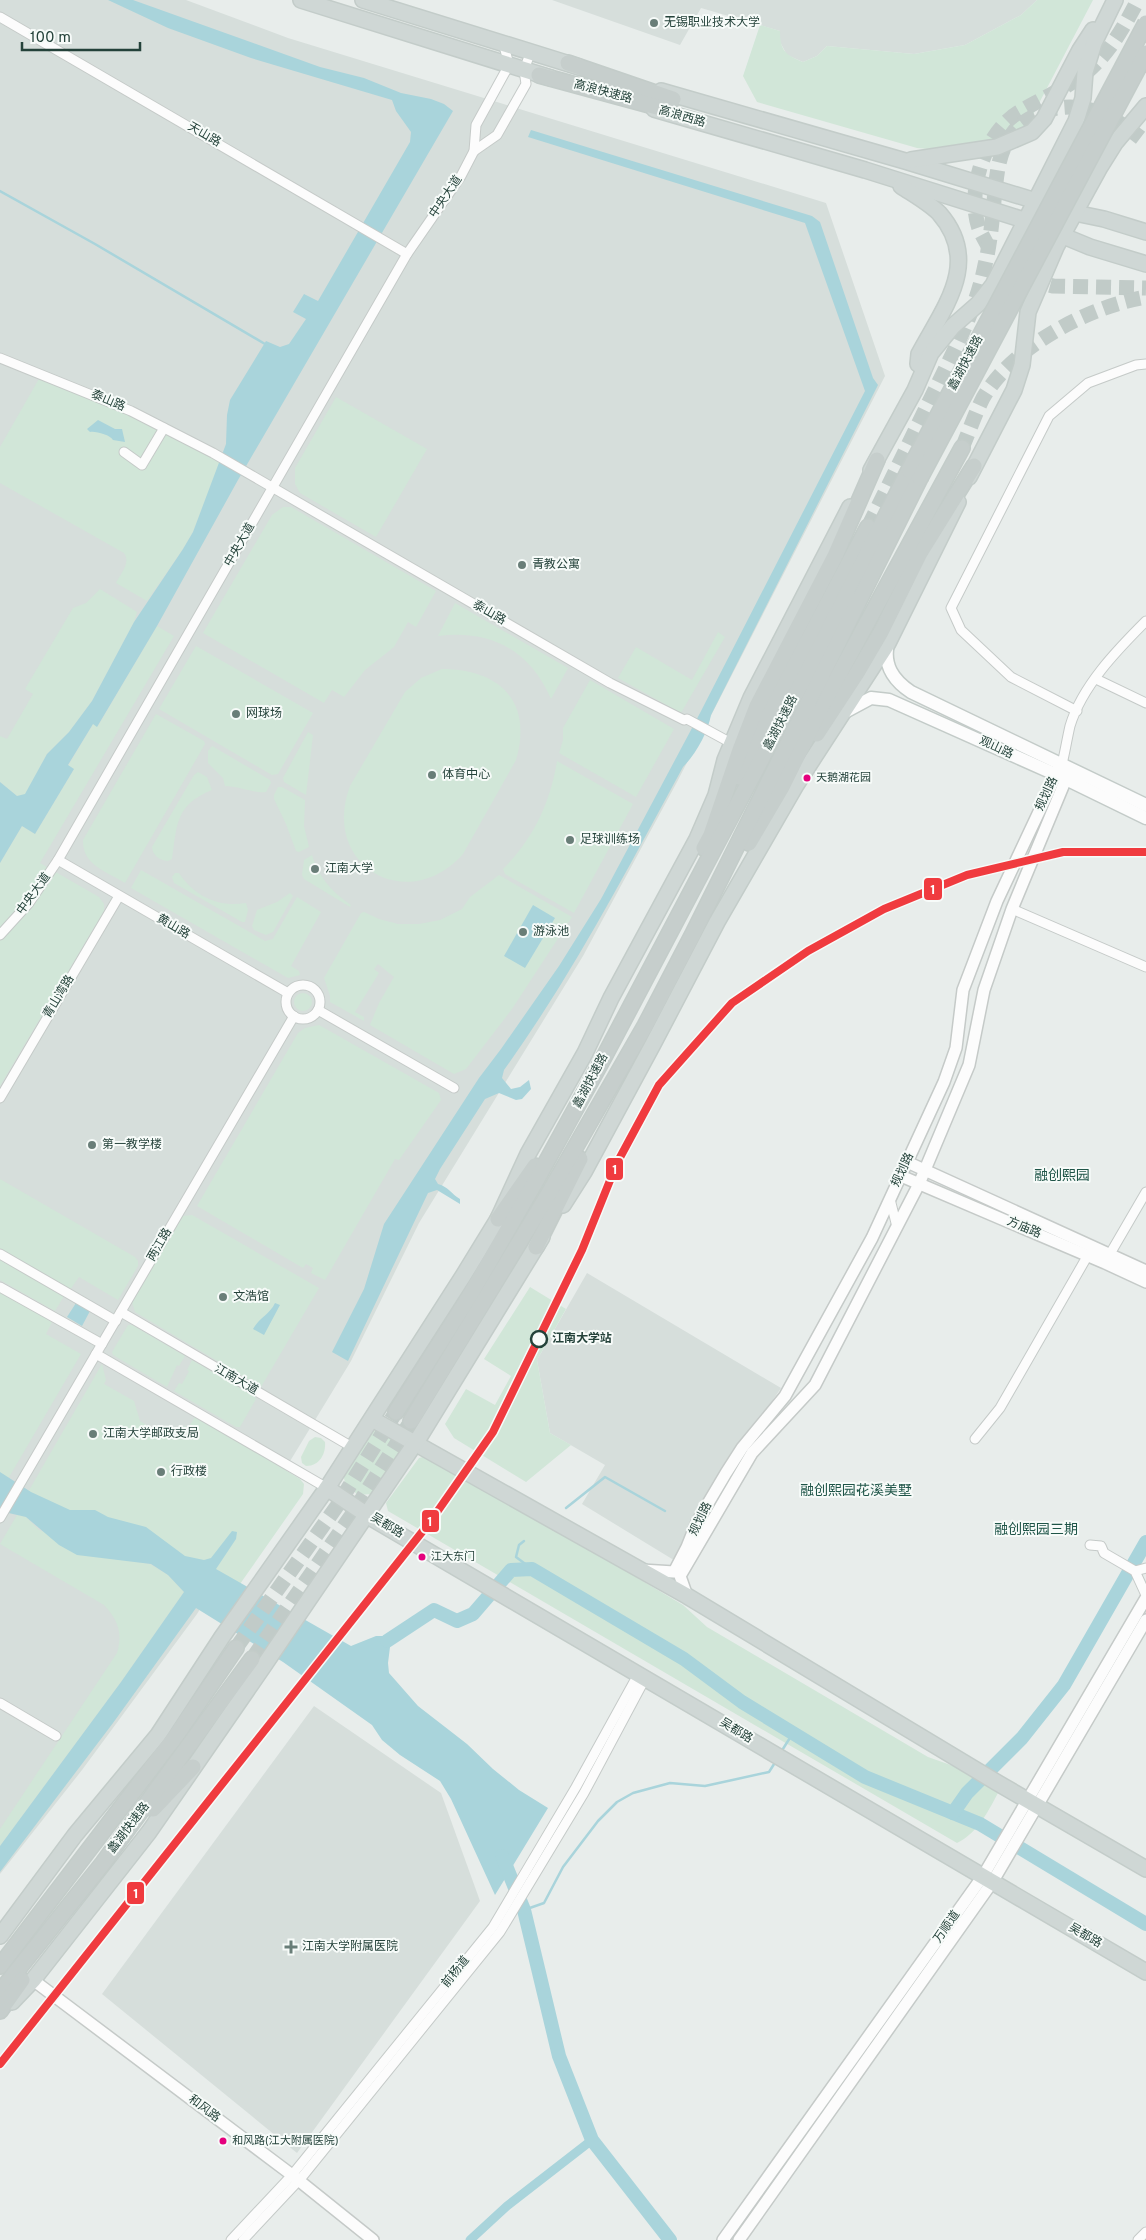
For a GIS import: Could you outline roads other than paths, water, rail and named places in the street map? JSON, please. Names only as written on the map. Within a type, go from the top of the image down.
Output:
[{"type":"highway","name":"蠡湖快速路","points":[[411,1421],[545,1200],[645,1026],[693,934],[915,474],[1146,23]]},
{"type":"highway","name":"蠡湖快速路","points":[[396,1412],[469,1297],[604,1058],[614,1036],[915,474],[1146,53]]},
{"type":"highway","name":"高浪快速路","points":[[539,74],[670,104],[568,63]]},
{"type":"highway","points":[[782,787],[824,702],[962,448]]},
{"type":"highway","points":[[710,835],[757,706],[835,556],[877,460]]},
{"type":"highway","points":[[693,934],[782,787],[857,673],[881,632],[920,553],[974,466]]},
{"type":"highway","points":[[614,1036],[634,987],[771,710],[868,527]]},
{"type":"highway","points":[[536,1247],[599,1123],[645,1026]]},
{"type":"highway","points":[[498,1218],[535,1166],[604,1058]]},
{"type":"highway","name":"蠡湖快速路","points":[[0,1966],[175,1737],[236,1648]]},
{"type":"highway","name":"蠡湖快速路","points":[[0,1992],[103,1863],[186,1751],[257,1663]]},
{"type":"highway","points":[[103,1863],[192,1767]]},
{"type":"highway","points":[[0,1949],[89,1839],[118,1813]]},
{"type":"highway","points":[[0,2011],[81,1890]]},
{"type":"main road","name":"高浪西路","points":[[300,0],[517,68],[866,170],[1027,221],[1090,247],[1146,264]]},
{"type":"main road","name":"高浪西路","points":[[363,0],[568,63],[905,161],[1075,213],[1104,219],[1146,232]]},
{"type":"main road","points":[[905,161],[997,147],[1032,132],[1044,119],[1080,50],[1114,0]]},
{"type":"main road","points":[[0,1936],[75,1835],[158,1734],[222,1637],[327,1488],[498,1218],[528,1154],[585,1053],[612,998],[697,839],[716,795],[725,760],[763,673],[842,522],[915,390],[931,353],[954,326],[978,304],[993,285],[1027,221],[1076,121],[1083,98],[1085,72],[1094,43],[1114,0]]},
{"type":"main road","points":[[0,2015],[31,1982],[149,1832],[257,1663],[306,1604],[415,1443],[584,1172],[717,922],[796,785],[888,643],[932,558],[974,466],[1014,390],[1022,365],[1028,312],[1063,235],[1115,143],[1146,106]]},
{"type":"main road","points":[[866,170],[902,186],[938,212],[951,230],[958,245],[959,271],[954,288],[919,354],[915,390]]},
{"type":"main road","name":"观山路","points":[[888,643],[885,656],[899,684],[911,692],[1146,805]]},
{"type":"main road","name":"观山路","points":[[844,712],[872,698],[889,700],[1061,777],[1146,818]]},
{"type":"main road","points":[[372,1419],[687,1596],[996,1782],[1029,1808],[1146,1868]]},
{"type":"main road","name":"吴都路","points":[[327,1488],[482,1583],[642,1675],[799,1770],[992,1872],[1146,1972]]},
{"type":"street","name":"天山路","points":[[0,17],[407,254]]},
{"type":"street","points":[[474,151],[497,134],[526,84],[503,42]]},
{"type":"street","points":[[474,151],[476,125],[531,51]]},
{"type":"street","name":"中央大道","points":[[0,934],[29,903],[58,860],[407,254],[461,176],[474,151]]},
{"type":"street","name":"泰山路","points":[[0,358],[79,389],[164,428],[249,474],[610,683],[684,720],[688,719],[732,744]]},
{"type":"street","points":[[1077,711],[1011,677],[961,630],[951,608],[1050,416],[1088,382],[1146,364]]},
{"type":"street","points":[[124,452],[142,465],[164,428]]},
{"type":"street","points":[[1062,764],[1070,726],[1085,694],[1120,647],[1146,621]]},
{"type":"street","points":[[1096,679],[1146,703]]},
{"type":"street","name":"规划路","points":[[687,1596],[680,1576],[752,1453],[815,1385],[926,1171],[969,1065],[984,990],[1061,777],[1062,764]]},
{"type":"street","name":"规划路","points":[[640,1570],[674,1572],[697,1522],[726,1472],[742,1448],[785,1396],[872,1238],[944,1082],[956,1048],[964,990],[997,901],[1061,777]]},
{"type":"street","name":"黄山路","points":[[58,860],[288,993]]},
{"type":"street","name":"青山湾路","points":[[0,1098],[119,896]]},
{"type":"street","points":[[1012,910],[1146,967]]},
{"type":"street","points":[[298,985],[311,987],[320,1000],[318,1010],[308,1018],[294,1016],[287,1008],[286,998],[288,993],[298,985]]},
{"type":"street","points":[[318,1010],[454,1088]]},
{"type":"street","name":"两江路","points":[[0,1518],[294,1016]]},
{"type":"street","name":"方庙路","points":[[907,1162],[1108,1258],[1146,1271]]},
{"type":"street","name":"方庙路","points":[[900,1176],[1088,1256],[1108,1258],[1146,1282]]},
{"type":"street","points":[[1108,1258],[1146,1192]]},
{"type":"street","points":[[890,1200],[897,1227]]},
{"type":"street","points":[[0,1254],[116,1321]]},
{"type":"street","points":[[975,1439],[1000,1408],[1088,1256]]},
{"type":"street","points":[[0,1287],[102,1344]]},
{"type":"street","name":"江南大道","points":[[121,1312],[352,1447]]},
{"type":"street","points":[[96,1354],[327,1488]]},
{"type":"street","points":[[1090,1545],[1101,1546],[1104,1553],[1135,1571],[1146,1596]]},
{"type":"street","points":[[1135,1571],[1146,1568]]},
{"type":"street","name":"万顺道","points":[[739,2240],[992,1872],[1146,1596]]},
{"type":"street","name":"万顺道","points":[[1029,1808],[1146,1620]]},
{"type":"street","name":"前杨道","points":[[243,2240],[496,1929],[542,1852],[576,1787],[642,1675]]},
{"type":"street","points":[[0,1703],[56,1736]]},
{"type":"street","name":"万顺道","points":[[723,2240],[992,1872]]},
{"type":"street","name":"和风路","points":[[31,1982],[373,2240]]},
{"type":"street","name":"前杨道","points":[[231,2240],[293,2180]]},
{"type":"street","name":"和风路","points":[[293,2180],[364,2240]]},
{"type":"street","points":[[1138,2240],[1146,2232]]},
{"type":"water","points":[[108,0],[133,0],[320,67],[364,78],[401,93],[431,99],[444,104],[453,111],[238,480],[157,626],[97,727],[93,724],[68,765],[74,769],[35,834],[22,826],[0,863],[0,782],[17,796],[25,794],[47,754],[69,732],[92,701],[134,622],[193,532],[226,444],[227,415],[230,400],[266,341],[280,347],[289,344],[306,319],[293,312],[304,294],[318,301],[410,142],[411,132],[396,111],[392,100],[251,58],[168,28]]},
{"type":"water","points":[[531,130],[812,216],[820,222],[873,378],[878,385],[711,715],[701,743],[683,767],[576,959],[504,1070],[502,1078],[511,1089],[520,1087],[529,1080],[531,1089],[522,1099],[516,1100],[499,1093],[485,1099],[435,1179],[438,1184],[460,1199],[460,1204],[437,1190],[428,1193],[348,1361],[332,1352],[364,1289],[384,1224],[479,1078],[559,966],[601,899],[700,713],[865,391],[805,223],[528,137]]},
{"type":"water","points":[[98,420],[115,429],[122,429],[125,442],[113,440],[109,436],[96,432],[90,432],[87,429]]},
{"type":"water","points":[[533,905],[555,918],[525,968],[504,956]]},
{"type":"water","points":[[76,1303],[90,1311],[82,1326],[67,1317]]},
{"type":"water","points":[[275,1303],[280,1305],[264,1335],[253,1329],[270,1310]]},
{"type":"water","points":[[0,1472],[31,1492],[70,1510],[95,1510],[108,1517],[146,1527],[185,1556],[204,1560],[211,1558],[232,1531],[237,1532],[236,1539],[216,1569],[351,1646],[376,1636],[385,1636],[390,1647],[389,1673],[418,1706],[467,1744],[519,1790],[548,1808],[495,1895],[451,1799],[440,1781],[400,1755],[382,1740],[372,1725],[283,1662],[196,1608],[113,1723],[0,1872],[0,1846],[121,1682],[184,1592],[168,1575],[151,1564],[77,1555],[59,1545],[26,1517],[0,1511]]},
{"type":"waterway","points":[[0,191],[95,244],[265,344]]},
{"type":"waterway","points":[[566,1508],[605,1477],[665,1511]]},
{"type":"waterway","points":[[524,1541],[519,1545],[516,1557],[532,1569]]},
{"type":"waterway","points":[[953,1813],[967,1793],[1022,1738],[1064,1685],[1146,1542]]},
{"type":"waterway","points":[[387,1641],[434,1610],[457,1621],[473,1614],[511,1570],[532,1569],[684,1659],[742,1702],[865,1777],[980,1824],[1146,1924]]},
{"type":"waterway","points":[[781,1752],[793,1733]]},
{"type":"waterway","points":[[524,1910],[544,1903],[563,1867],[598,1821],[617,1802],[633,1793],[670,1783],[705,1786],[769,1772],[776,1761]]},
{"type":"waterway","points":[[502,1856],[524,1910],[559,2056],[592,2140],[670,2240]]},
{"type":"waterway","points":[[470,2240],[507,2206],[592,2140]]},
{"type":"tunnel","points":[[989,248],[980,231],[976,216],[975,200],[981,166],[987,149],[996,134],[1019,112],[1071,83],[1096,64],[1116,38],[1138,0]]},
{"type":"tunnel","points":[[868,527],[970,315],[987,257],[999,164],[1009,138],[1021,124],[1043,112],[1072,107],[1098,112],[1111,118],[1146,142]]},
{"type":"tunnel","points":[[1028,279],[1053,286],[1146,288]]},
{"type":"tunnel","points":[[962,448],[977,410],[996,379],[1032,346],[1054,332],[1100,310],[1146,297]]},
{"type":"tunnel","points":[[236,1648],[337,1506],[396,1412]]},
{"type":"tunnel","points":[[252,1659],[351,1516],[411,1421]]},
{"type":"place","name":"无锡职业技术大学","points":[[654,23]]},
{"type":"place","name":"青教公寓","points":[[522,565]]},
{"type":"place","name":"网球场","points":[[236,714]]},
{"type":"place","name":"体育中心","points":[[432,775]]},
{"type":"place","name":"天鹅湖花园","points":[[807,778]]},
{"type":"place","name":"足球训练场","points":[[570,840]]},
{"type":"place","name":"江南大学","points":[[315,869]]},
{"type":"place","name":"游泳池","points":[[523,932]]},
{"type":"place","name":"第一教学楼","points":[[92,1145]]},
{"type":"place","name":"文浩馆","points":[[223,1297]]},
{"type":"place","name":"江南大学站","points":[[539,1339]]},
{"type":"place","name":"江南大学邮政支局","points":[[93,1434]]},
{"type":"place","name":"行政楼","points":[[161,1472]]},
{"type":"place","name":"江大东门","points":[[422,1557]]},
{"type":"place","name":"江南大学附属医院","points":[[291,1947]]},
{"type":"place","name":"和风路(江大附属医院)","points":[[223,2141]]},
{"type":"district","name":"融创·熙园","points":[[1062,1176]]},
{"type":"district","name":"融创熙园·花溪美墅","points":[[856,1491]]},
{"type":"district","name":"融创熙园三期","points":[[1036,1530]]}]
